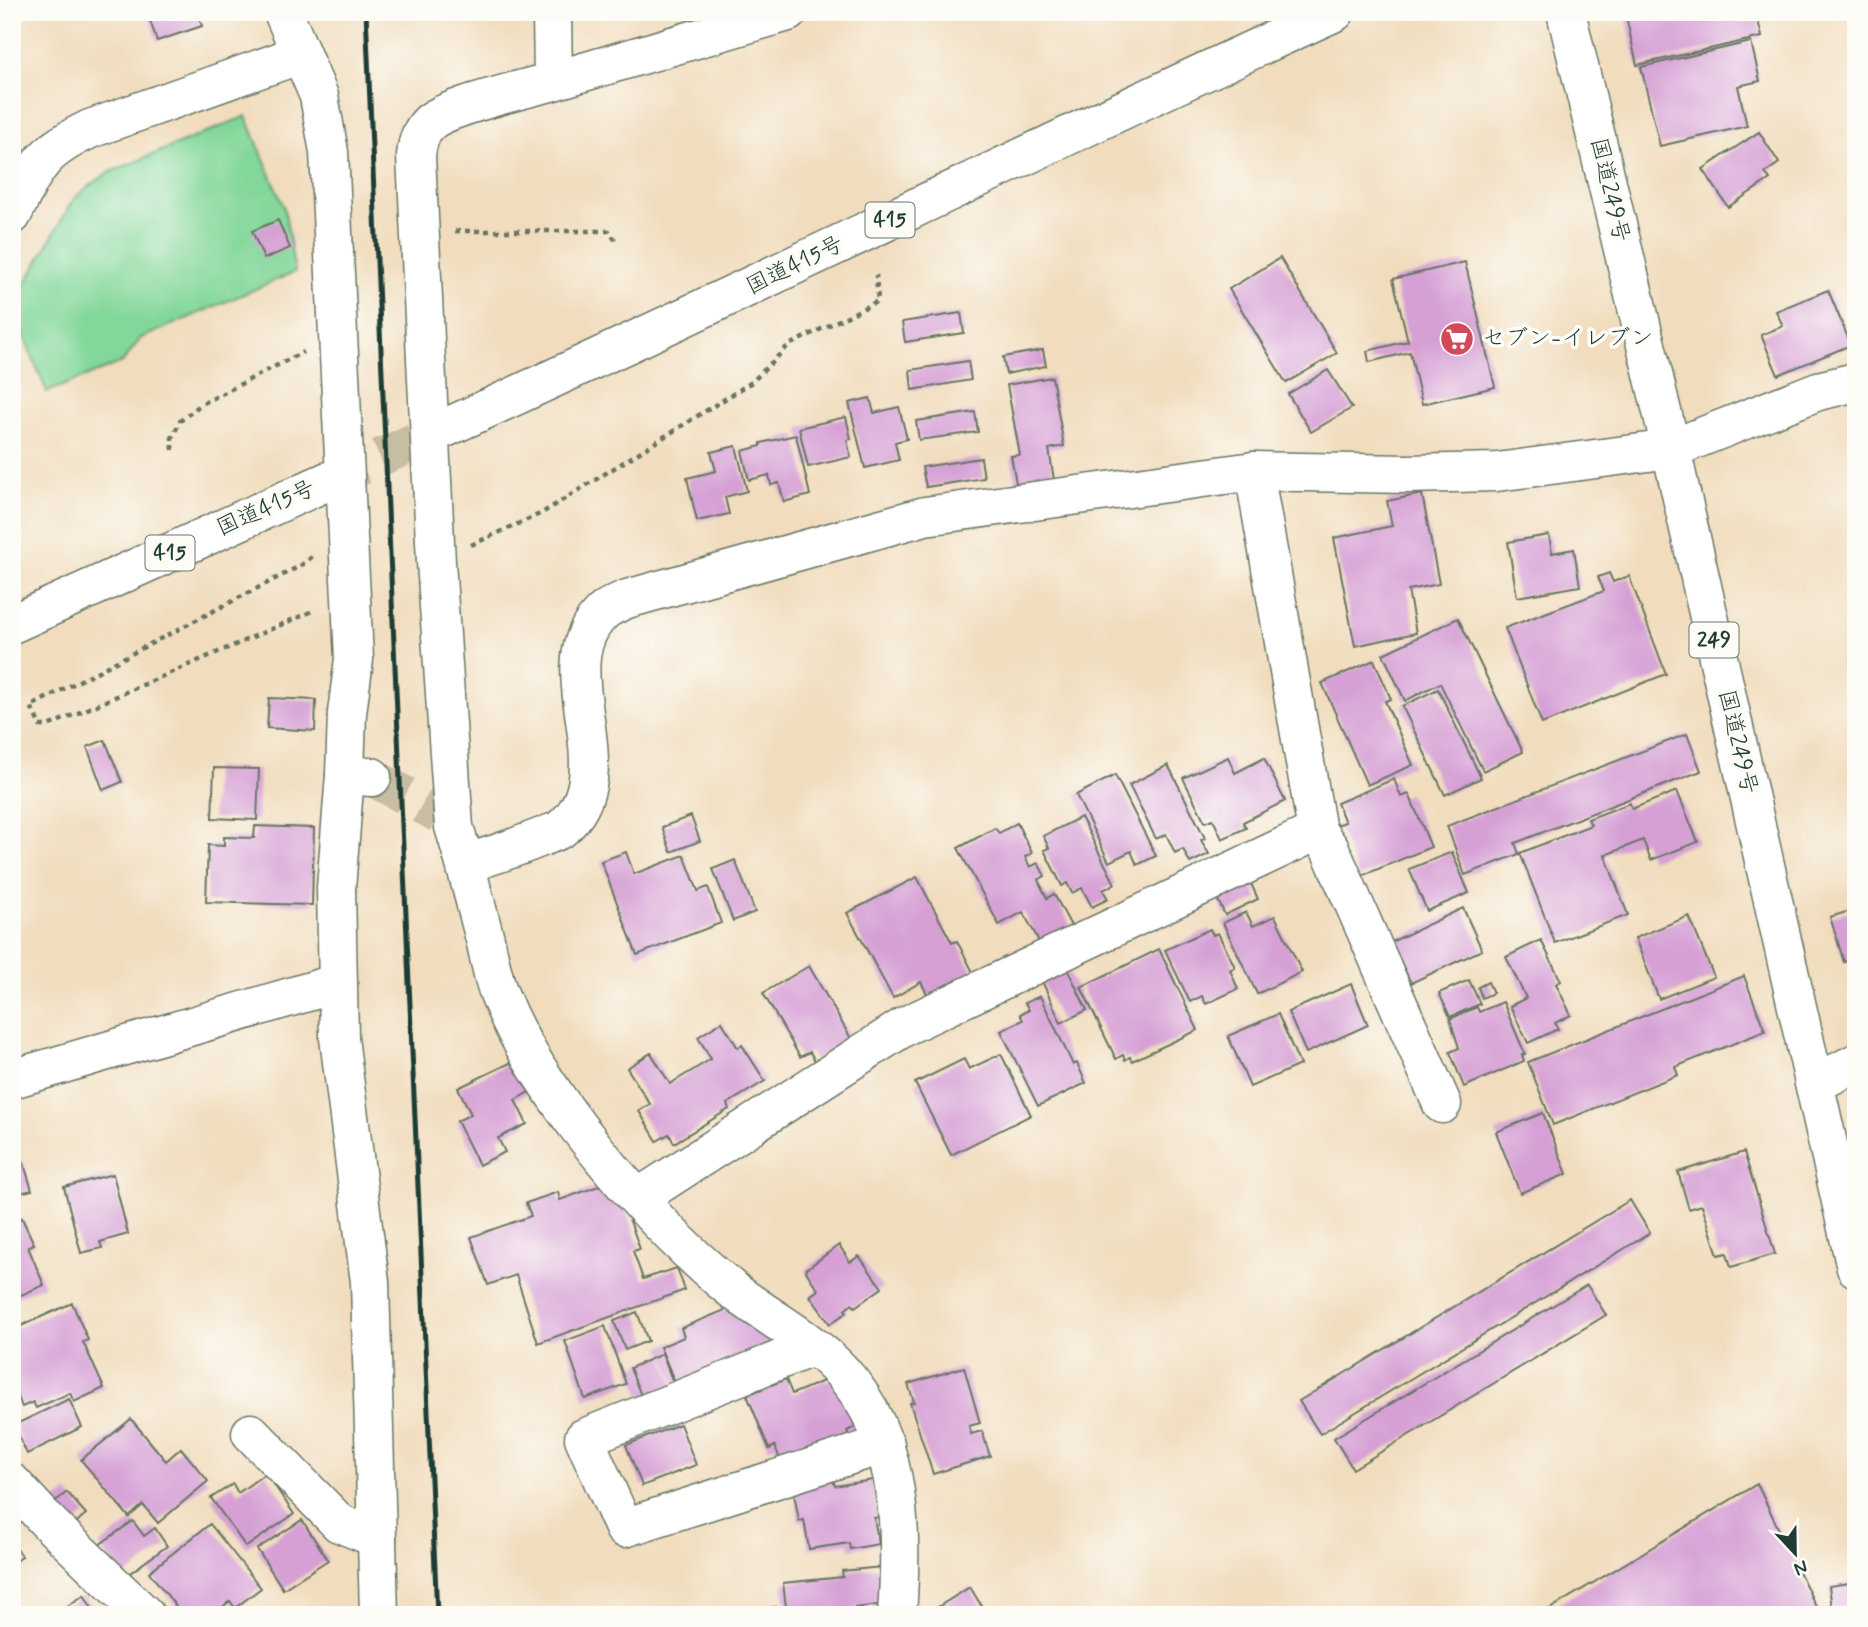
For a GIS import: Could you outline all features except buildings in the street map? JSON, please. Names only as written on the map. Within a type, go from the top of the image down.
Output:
[{"type":"main road","points":[[283,12],[319,96],[329,152],[354,659],[347,713],[359,776],[336,888],[339,1038],[370,1282],[379,1615]]},
{"type":"main road","points":[[552,12],[553,81]]},
{"type":"main road","points":[[788,12],[447,113],[429,123],[417,141],[447,821],[466,863],[498,990],[527,1052],[578,1126],[662,1227],[734,1291],[828,1358],[852,1382],[871,1413],[885,1444],[895,1479],[899,1585],[897,1615]]},
{"type":"main road","name":"国道415号","points":[[445,428],[649,335],[1171,86],[1335,12]]},
{"type":"main road","name":"国道249号","points":[[1566,12],[1671,449],[1856,1268]]},
{"type":"main road","points":[[12,215],[39,162],[63,141],[301,54]]},
{"type":"main road","points":[[466,863],[496,855],[561,829],[578,809],[589,777],[579,662],[585,636],[604,611],[627,599],[925,516],[1254,471],[1407,474],[1497,472],[1671,449],[1818,391],[1856,382]]},
{"type":"main road","points":[[1254,471],[1317,831],[1330,849],[1442,1104]]},
{"type":"main road","name":"国道415号","points":[[12,624],[328,481]]},
{"type":"main road","points":[[638,1198],[905,1026],[1317,831]]},
{"type":"main road","points":[[12,1079],[338,983]]},
{"type":"main road","points":[[1814,1084],[1856,1063]]},
{"type":"main road","points":[[812,1347],[584,1438],[624,1528],[885,1444]]},
{"type":"main road","points":[[251,1433],[339,1523],[377,1538]]},
{"type":"main road","points":[[12,1483],[49,1523],[145,1615]]},
{"type":"path","points":[[419,231],[609,231],[618,244]]},
{"type":"path","points":[[436,562],[542,513],[752,382],[789,345],[878,301],[876,275]]},
{"type":"path","points":[[173,450],[172,438],[180,421],[200,405],[338,334]]},
{"type":"path","points":[[317,553],[300,566],[31,706],[40,726],[48,726],[351,594]]},
{"type":"green space","points":[[246,116],[284,207],[295,272],[141,338],[123,362],[47,392],[12,308],[71,203],[106,174]]},
{"type":"tunnel","points":[[328,481],[445,428]]},
{"type":"tunnel","points":[[372,777],[439,814]]},
{"type":"railway","points":[[366,12],[437,1615]]},
{"type":"place","name":"セブン-イレブン","points":[[1457,339]]}]
